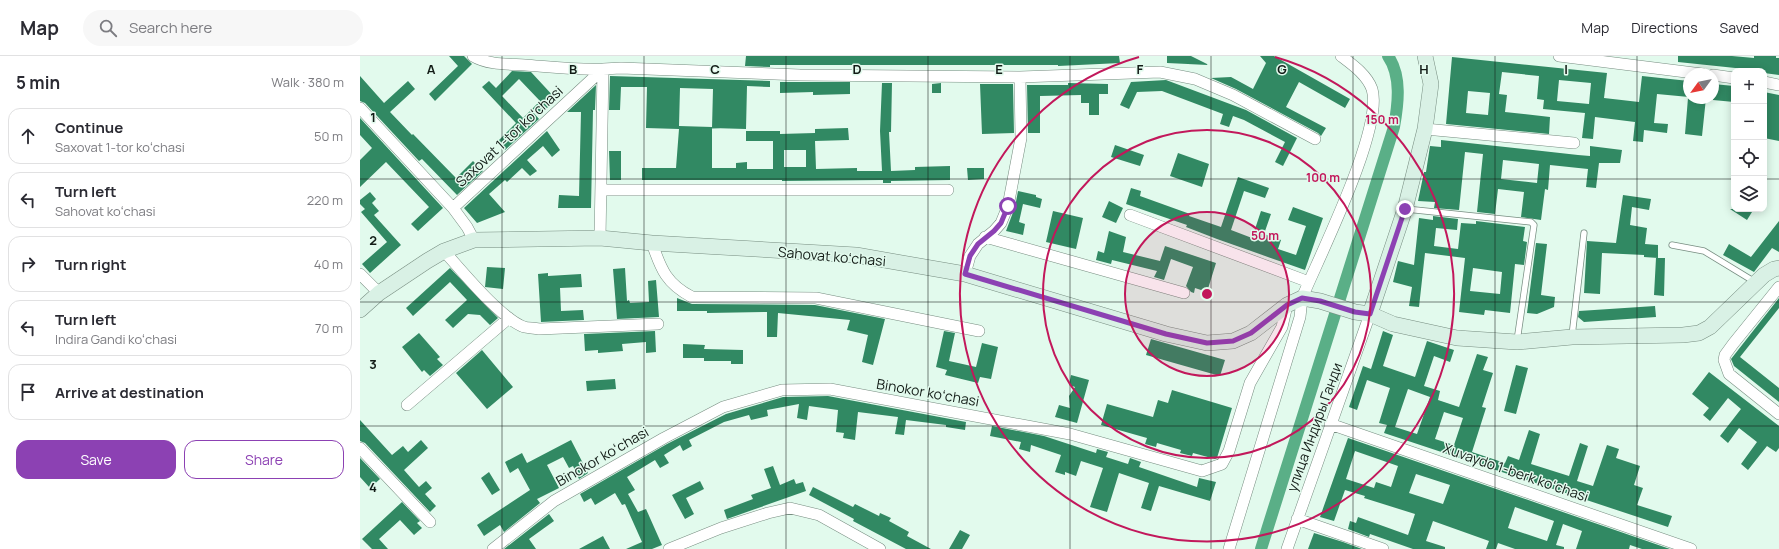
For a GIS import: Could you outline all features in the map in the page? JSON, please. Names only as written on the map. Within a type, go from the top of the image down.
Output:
[{"type":"street","points":[[474,56],[481,60],[497,63],[579,70],[621,68],[800,75],[1020,77],[1160,72],[1195,79],[1233,95],[1315,139]]},
{"type":"street","points":[[1229,549],[1300,317],[1302,298],[1348,193],[1368,137],[1374,102],[1372,88],[1362,73],[1341,56]]},
{"type":"street","points":[[1363,313],[1405,209],[1425,129],[1431,84],[1425,56]]},
{"type":"street","points":[[1559,56],[1683,72]]},
{"type":"street","points":[[600,238],[603,69]]},
{"type":"street","name":"Saxovat 1-tor koʻchasi","points":[[453,208],[603,69]]},
{"type":"street","points":[[1719,76],[1731,78]]},
{"type":"street","points":[[965,274],[970,256],[984,237],[994,231],[1001,223],[1008,206],[1021,138],[1020,77]]},
{"type":"street","points":[[1767,83],[1779,85]]},
{"type":"street","points":[[360,108],[453,208],[467,227],[474,240]]},
{"type":"street","points":[[1425,129],[1574,144]]},
{"type":"street","points":[[602,190],[948,190]]},
{"type":"street","points":[[1130,215],[1309,282]]},
{"type":"street","points":[[984,237],[1184,293]]},
{"type":"street","name":"Sahovat koʻchasi","points":[[360,310],[379,293],[444,252],[474,240],[600,238],[652,243],[856,255],[965,274],[1166,334],[1207,343],[1233,341],[1251,333],[1287,305],[1302,298]]},
{"type":"street","points":[[652,243],[657,258],[668,279],[678,290],[692,296],[816,298],[980,331]]},
{"type":"street","points":[[444,252],[495,306],[524,327],[539,329],[658,324]]},
{"type":"street","points":[[1302,298],[1320,301],[1363,313],[1393,324],[1457,338],[1517,342],[1572,337],[1683,335],[1698,333],[1710,327],[1764,275],[1774,269],[1779,268]]},
{"type":"street","points":[[360,274],[379,293]]},
{"type":"street","points":[[1779,287],[1732,344],[1725,355],[1724,360],[1729,374],[1779,414]]},
{"type":"street","name":"Binokor koʻchasi","points":[[493,549],[554,501],[664,438],[723,407],[782,390],[830,389],[1070,434],[1202,471],[1222,464],[1229,451],[1250,383],[1282,327],[1287,305]]},
{"type":"street","name":"улица Индиры Ганди","points":[[1287,549],[1330,424],[1363,313]]},
{"type":"street","points":[[407,405],[510,318]]},
{"type":"street","name":"Xuvaydo 1-berk koʻchasi","points":[[1330,424],[1691,549]]},
{"type":"street","points":[[360,448],[430,522]]},
{"type":"street","points":[[669,549],[721,528],[768,513],[790,508],[819,515],[880,549]]},
{"type":"street","points":[[1297,519],[1384,549]]},
{"type":"lane","points":[[1405,209],[1531,222],[1534,225],[1517,342]]},
{"type":"lane","points":[[1572,337],[1584,233]]},
{"type":"lane","points":[[1672,245],[1704,251],[1757,283]]},
{"type":"building","points":[[449,56],[464,56],[472,64],[435,101],[429,94],[458,66]]},
{"type":"building","points":[[746,56],[1119,56],[1120,63],[1058,66],[770,65],[770,67],[745,66]]},
{"type":"building","points":[[1167,56],[1191,56],[1209,65],[1167,63]]},
{"type":"building","points":[[1260,56],[1274,56],[1350,99],[1345,108],[1299,82],[1286,107],[1326,128],[1321,136],[1236,89],[1211,78],[1231,77],[1253,89],[1266,63]]},
{"type":"building","points":[[1678,56],[1732,56],[1754,58],[1754,56],[1776,56],[1776,58],[1779,58],[1779,75],[1767,73],[1767,68],[1735,68],[1678,62]]},
{"type":"building","points":[[1452,57],[1607,73],[1604,98],[1639,102],[1642,76],[1683,80],[1683,96],[1657,94],[1654,123],[1668,124],[1667,133],[1644,130],[1643,142],[1633,141],[1635,122],[1595,117],[1593,139],[1582,138],[1585,113],[1543,109],[1544,100],[1537,99],[1539,76],[1502,72],[1499,94],[1507,95],[1505,112],[1550,117],[1549,134],[1446,124]],"holes":[[[1559,80],[1591,83],[1589,104],[1557,101]],[[1468,91],[1490,93],[1488,115],[1466,113]]]},
{"type":"building","points":[[512,71],[531,72],[556,99],[543,112],[533,112],[539,119],[505,150],[497,142],[516,123],[482,87],[489,81],[496,88]],"holes":[[[519,79],[540,101],[523,118],[502,96]]]},
{"type":"building","points":[[360,76],[384,103],[408,81],[415,89],[390,112],[456,178],[473,161],[483,171],[457,195],[422,159],[419,161],[365,103],[360,101]]},
{"type":"building","points":[[610,76],[770,81],[770,87],[747,86],[746,129],[712,128],[712,168],[736,168],[736,163],[747,162],[747,169],[773,169],[773,141],[746,141],[746,131],[780,131],[780,134],[815,133],[815,129],[848,128],[849,140],[815,141],[816,169],[857,168],[857,171],[882,171],[880,131],[882,83],[892,83],[891,132],[889,132],[891,171],[915,170],[915,167],[950,166],[950,180],[891,181],[891,183],[883,183],[883,180],[642,180],[642,168],[676,168],[679,129],[646,128],[647,87],[621,87],[620,110],[609,110]],"holes":[[[680,88],[713,89],[712,127],[679,126]],[[784,150],[806,150],[806,167],[784,167]]]},
{"type":"building","points":[[1166,80],[1246,110],[1297,138],[1283,166],[1275,162],[1285,142],[1244,120],[1233,116],[1229,127],[1220,124],[1223,114],[1162,91],[1137,92],[1129,109],[1120,105],[1131,82]]},
{"type":"building","points":[[780,82],[850,82],[850,94],[813,95],[813,92],[780,93]]},
{"type":"building","points":[[941,83],[941,93],[932,93],[932,84]]},
{"type":"building","points":[[1068,83],[1108,84],[1108,94],[1099,94],[1099,115],[1089,115],[1089,103],[1081,103],[1081,95],[1040,96],[1040,133],[1028,133],[1027,85],[1068,85]]},
{"type":"building","points":[[980,84],[1013,84],[1014,133],[982,134]]},
{"type":"building","points":[[596,85],[595,110],[593,110],[591,208],[558,208],[559,195],[579,196],[581,112],[567,112]]},
{"type":"building","points":[[1719,85],[1731,86],[1731,102],[1719,101]]},
{"type":"building","points":[[1767,93],[1779,95],[1779,141],[1767,139]]},
{"type":"building","points":[[1688,104],[1705,104],[1702,136],[1685,134]]},
{"type":"building","points":[[360,118],[443,208],[418,231],[411,224],[429,207],[386,162],[360,187],[360,160],[372,148],[360,135]]},
{"type":"building","points":[[547,131],[560,150],[552,157],[543,146],[527,160],[537,171],[530,176],[522,168],[507,182],[505,180],[489,194],[505,212],[477,223],[464,208]]},
{"type":"building","points":[[1441,140],[1590,156],[1590,146],[1622,150],[1620,163],[1599,163],[1596,188],[1586,187],[1588,169],[1550,165],[1548,190],[1545,189],[1541,220],[1521,217],[1524,192],[1498,189],[1495,214],[1477,212],[1483,154],[1465,152],[1459,210],[1434,208],[1435,202],[1418,201],[1424,172],[1426,172],[1430,146],[1441,147]],"holes":[[[1503,160],[1539,164],[1537,183],[1501,179]]]},
{"type":"building","points":[[1115,145],[1144,155],[1140,166],[1111,157]]},
{"type":"building","points":[[609,151],[621,151],[621,180],[610,180]]},
{"type":"building","points":[[1178,153],[1209,164],[1202,187],[1170,176]]},
{"type":"building","points":[[967,168],[984,168],[984,179],[968,180]]},
{"type":"building","points":[[1238,177],[1269,188],[1265,198],[1244,191],[1231,230],[1252,238],[1261,211],[1271,214],[1264,234],[1281,240],[1278,249],[1296,255],[1306,226],[1288,220],[1293,207],[1323,218],[1305,270],[1217,239],[1186,227],[1187,225],[1126,204],[1131,188],[1141,191],[1140,196],[1221,227]]},
{"type":"building","points":[[1018,191],[1036,195],[1036,197],[1042,199],[1040,208],[1023,204],[1019,222],[1025,224],[1023,235],[1006,231],[1015,207]]},
{"type":"building","points":[[370,192],[376,199],[372,203],[379,211],[374,215],[401,245],[370,273],[362,264],[387,242],[361,212],[365,209],[360,204],[360,200]]},
{"type":"building","points":[[1623,195],[1651,199],[1649,210],[1632,207],[1630,225],[1647,228],[1645,244],[1658,245],[1658,258],[1644,257],[1644,255],[1602,253],[1600,294],[1584,293],[1587,241],[1616,243]]},
{"type":"building","points":[[1109,201],[1123,208],[1116,223],[1102,217]]},
{"type":"building","points":[[1053,211],[1083,218],[1076,249],[1046,242]]},
{"type":"building","points":[[1735,212],[1752,212],[1747,220]]},
{"type":"building","points":[[1433,216],[1458,219],[1457,230],[1436,228],[1434,246],[1458,249],[1461,223],[1476,224],[1476,221],[1525,227],[1523,241],[1527,242],[1524,265],[1515,264],[1510,313],[1485,310],[1484,315],[1459,312],[1465,258],[1425,253],[1419,307],[1409,306],[1412,287],[1393,282],[1398,261],[1414,265],[1419,218],[1433,220]],"holes":[[[1473,268],[1502,272],[1500,294],[1470,291]]]},
{"type":"building","points":[[1779,221],[1779,252],[1772,248],[1754,272],[1723,255],[1729,244],[1751,257]]},
{"type":"building","points":[[1109,231],[1126,237],[1123,252],[1160,261],[1165,246],[1216,263],[1207,292],[1195,288],[1194,293],[1191,292],[1186,286],[1193,267],[1171,259],[1164,280],[1154,277],[1157,271],[1112,260],[1111,264],[1096,260],[1098,251],[1104,253]]},
{"type":"building","points":[[1536,243],[1547,244],[1541,295],[1555,297],[1554,307],[1537,314],[1527,313]]},
{"type":"building","points":[[1656,258],[1665,258],[1664,296],[1654,295]]},
{"type":"building","points":[[487,267],[505,268],[503,289],[485,287]]},
{"type":"building","points":[[450,268],[498,318],[490,325],[480,315],[468,314],[453,328],[445,320],[467,300],[450,282],[413,316],[406,308]]},
{"type":"building","points":[[625,268],[627,301],[629,300],[630,303],[649,302],[648,281],[656,280],[659,317],[617,319],[613,269]]},
{"type":"building","points":[[548,273],[548,276],[581,274],[582,287],[560,288],[561,311],[583,310],[584,320],[541,322],[538,274]]},
{"type":"building","points":[[677,298],[692,304],[815,305],[885,319],[873,365],[862,362],[868,335],[847,330],[850,320],[778,313],[777,337],[767,337],[767,312],[707,313],[707,311],[677,311]]},
{"type":"building","points":[[1779,298],[1779,308],[1740,357],[1779,388],[1779,402],[1734,366],[1731,359]]},
{"type":"building","points":[[1655,306],[1656,317],[1584,322],[1578,317],[1579,311]]},
{"type":"building","points":[[655,331],[656,352],[646,353],[646,342],[622,344],[623,351],[598,353],[598,350],[585,351],[584,334]]},
{"type":"building","points":[[944,331],[955,333],[949,361],[976,367],[982,343],[998,347],[991,379],[980,377],[978,383],[945,375],[947,370],[936,367]]},
{"type":"building","points":[[1383,331],[1393,335],[1383,366],[1415,377],[1427,341],[1454,350],[1450,362],[1434,356],[1424,386],[1440,391],[1438,400],[1459,407],[1477,354],[1488,357],[1483,370],[1493,373],[1482,407],[1486,408],[1472,452],[1505,463],[1508,456],[1519,460],[1529,430],[1540,434],[1531,464],[1569,476],[1580,443],[1588,446],[1577,481],[1593,486],[1607,445],[1619,449],[1616,458],[1640,466],[1634,485],[1643,488],[1637,505],[1672,516],[1668,527],[1384,433],[1387,425],[1379,423],[1390,388],[1367,380],[1357,410],[1349,407],[1363,366],[1371,369]],"holes":[[[1408,389],[1430,397],[1417,434],[1395,427]],[[1444,412],[1463,418],[1454,445],[1435,439]]]},
{"type":"building","points":[[419,333],[440,357],[437,359],[443,365],[430,376],[424,370],[422,372],[402,347]]},
{"type":"building","points":[[1151,339],[1225,360],[1220,376],[1146,355]]},
{"type":"building","points":[[683,344],[705,345],[704,349],[743,350],[743,364],[731,364],[731,361],[704,361],[704,358],[683,358]]},
{"type":"building","points":[[482,350],[513,387],[487,409],[456,373]]},
{"type":"building","points":[[1516,365],[1528,368],[1516,414],[1504,411]]},
{"type":"building","points":[[1709,372],[1779,426],[1779,448],[1776,452],[1767,446],[1748,470],[1741,464],[1757,442],[1739,428],[1728,443],[1720,436],[1741,409],[1728,398],[1710,421],[1703,415],[1709,408],[1692,394]]},
{"type":"building","points":[[1071,375],[1089,380],[1077,423],[1055,417],[1059,405],[1070,408],[1069,396],[1075,387],[1069,385]]},
{"type":"building","points":[[615,379],[616,389],[587,391],[586,381]]},
{"type":"building","points":[[1172,390],[1232,408],[1217,458],[1215,459],[1193,453],[1192,456],[1180,453],[1181,450],[1157,443],[1156,447],[1145,444],[1147,438],[1101,425],[1107,404],[1153,417],[1158,400],[1168,403]]},
{"type":"building","points":[[828,396],[966,422],[965,430],[946,427],[946,425],[906,420],[904,435],[895,434],[898,417],[858,412],[855,440],[843,438],[844,433],[836,432],[838,410],[809,406],[807,420],[797,418],[799,404],[767,410],[768,416],[751,420],[749,415],[724,422],[689,440],[692,446],[683,451],[680,445],[664,455],[669,463],[660,468],[655,460],[627,477],[635,490],[628,494],[638,512],[646,509],[662,545],[652,549],[626,549],[642,542],[625,504],[622,505],[615,493],[595,505],[591,498],[584,502],[580,494],[667,444],[726,414],[783,397]]},
{"type":"building","points":[[360,420],[392,455],[403,446],[408,452],[421,440],[428,448],[404,470],[419,487],[426,481],[432,488],[425,494],[436,506],[430,512],[365,443],[360,441]]},
{"type":"building","points":[[992,426],[1044,436],[1096,453],[1097,449],[1108,452],[1106,457],[1128,464],[1130,458],[1141,462],[1139,467],[1197,487],[1199,478],[1216,482],[1210,501],[1159,486],[1151,511],[1141,508],[1149,483],[1119,473],[1107,512],[1090,507],[1103,468],[1081,461],[1076,476],[1065,472],[1065,475],[1055,472],[1061,455],[1031,445],[1030,452],[1019,449],[1021,442],[990,436]]},
{"type":"building","points":[[1348,438],[1670,549],[1642,549],[1630,545],[1629,549],[1576,549],[1582,531],[1563,524],[1556,545],[1564,547],[1564,549],[1515,549],[1498,543],[1496,549],[1486,549],[1489,541],[1433,521],[1426,541],[1445,547],[1445,549],[1413,549],[1370,534],[1369,537],[1348,529],[1350,521],[1356,523],[1358,517],[1408,535],[1415,514],[1364,498],[1365,496],[1345,490],[1334,521],[1320,517]],"holes":[[[1355,451],[1398,466],[1391,487],[1376,482],[1374,488],[1346,479]],[[1416,474],[1450,485],[1443,504],[1409,493]],[[1515,507],[1554,521],[1547,541],[1508,528]]]},
{"type":"building","points":[[571,440],[588,473],[579,479],[573,466],[569,468],[563,457],[547,465],[559,488],[537,499],[540,503],[504,532],[500,525],[484,536],[477,525],[530,490],[518,468],[510,473],[505,462],[522,453],[527,463]]},
{"type":"building","points":[[360,458],[380,479],[370,488],[360,477]]},
{"type":"building","points":[[773,466],[780,485],[794,479],[796,484],[803,482],[806,491],[727,519],[724,510],[753,499],[751,495],[771,488],[764,469]]},
{"type":"building","points":[[489,472],[500,490],[492,495],[481,478]]},
{"type":"building","points":[[700,481],[704,489],[686,498],[694,514],[685,519],[672,495]]},
{"type":"building","points":[[813,487],[853,507],[855,504],[879,516],[880,513],[891,518],[889,521],[909,532],[907,536],[931,549],[906,549],[853,521],[854,519],[809,495]]},
{"type":"building","points":[[402,502],[420,521],[417,523],[422,528],[414,535],[400,520],[379,539],[388,549],[372,549],[362,539]]},
{"type":"building","points":[[549,514],[554,521],[529,539],[536,549],[504,549]]},
{"type":"building","points":[[960,530],[970,535],[962,549],[949,549]]},
{"type":"building","points":[[1314,533],[1343,542],[1362,549],[1308,549]]},
{"type":"building","points":[[603,536],[610,549],[579,549]]},
{"type":"waterway","points":[[1261,549],[1394,127],[1398,91],[1395,72],[1388,56]]},
{"type":"route","points":[[1008,206],[1001,223],[994,231],[984,237],[970,256],[965,274],[1166,334],[1207,343],[1233,341],[1251,333],[1287,305],[1302,298],[1320,301],[1355,312],[1370,314],[1405,209]]}]
